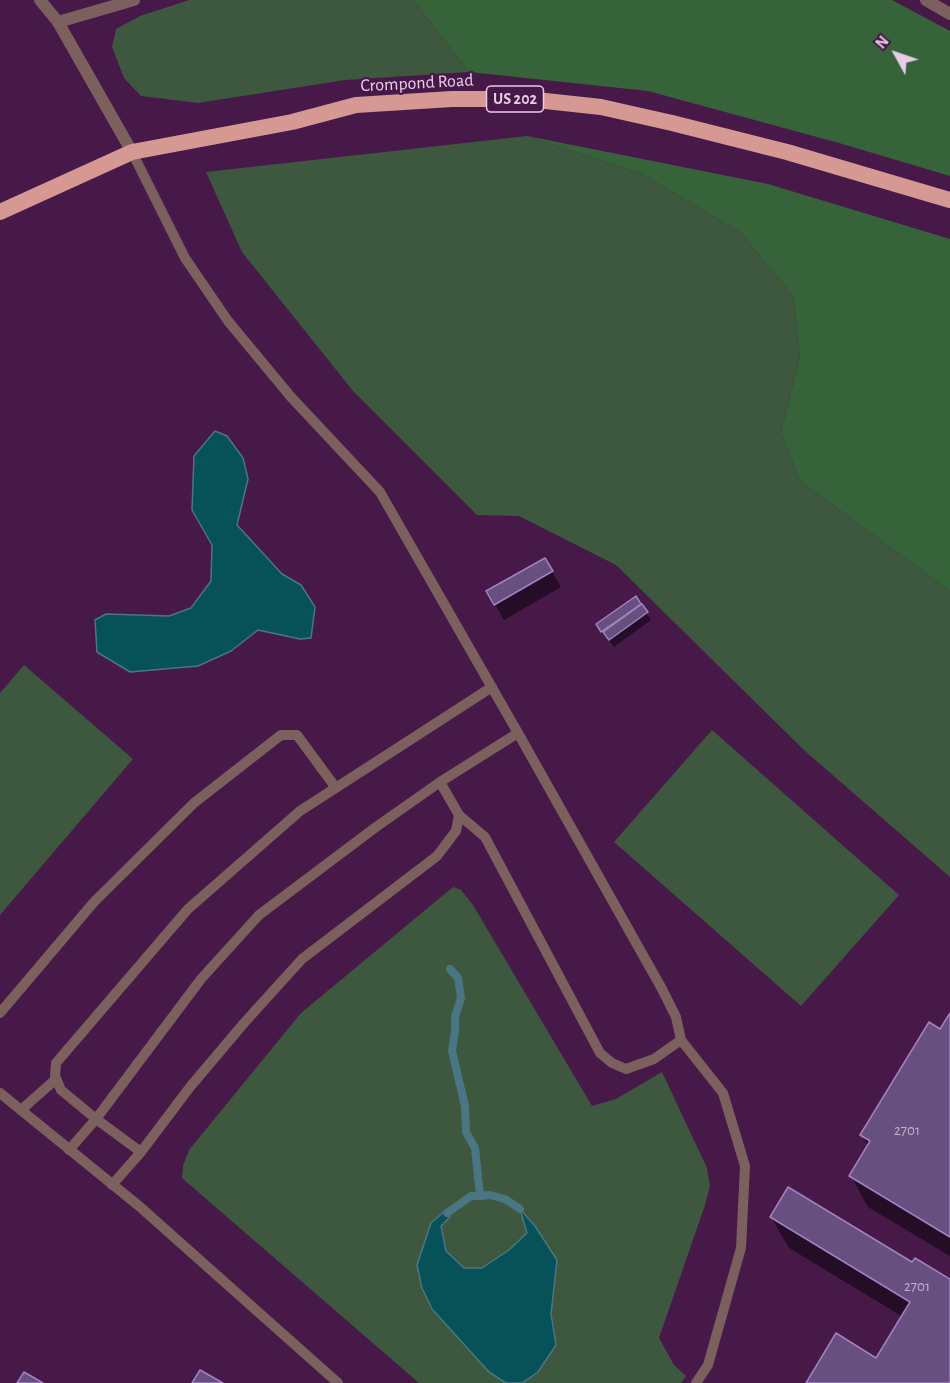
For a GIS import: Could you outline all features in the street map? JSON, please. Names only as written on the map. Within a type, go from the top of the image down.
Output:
[{"type":"highway","name":"Crompond Road","points":[[0,212],[132,152],[292,122],[356,105],[452,99],[527,99],[601,107],[787,152],[950,200]]},
{"type":"street","points":[[40,0],[58,22],[132,152]]},
{"type":"street","points":[[58,22],[134,0]]},
{"type":"street","points":[[926,0],[950,14]]},
{"type":"lane","points":[[132,152],[185,258],[228,321],[291,397],[380,492],[663,989],[676,1017],[681,1040],[723,1093],[745,1166],[741,1248],[708,1365],[696,1383]]},
{"type":"lane","points":[[141,1152],[96,1119],[62,1090],[56,1078],[56,1063],[188,909],[300,811],[492,687]]},
{"type":"lane","points":[[69,1150],[96,1119],[201,979],[260,915],[376,827],[440,782],[518,733]]},
{"type":"lane","points":[[0,1013],[110,885],[194,803],[281,735],[297,735],[336,788]]},
{"type":"lane","points":[[440,782],[459,815],[485,837],[600,1053],[612,1063],[627,1069],[654,1059],[681,1040]]},
{"type":"lane","points":[[112,1185],[141,1152],[197,1078],[302,959],[437,856],[456,831],[459,815]]},
{"type":"lane","points":[[21,1110],[56,1078]]},
{"type":"lane","points":[[0,1093],[139,1206],[338,1383]]},
{"type":"shaded area","points":[[189,0],[413,0],[469,72],[345,80],[198,103],[141,96],[124,78],[112,47],[116,29],[140,16]]},
{"type":"shaded area","points":[[413,0],[892,0],[950,31],[950,176],[648,91],[469,72]]},
{"type":"shaded area","points":[[527,136],[642,174],[741,233],[793,296],[800,357],[781,433],[800,481],[950,591],[950,877],[805,751],[616,565],[519,516],[477,515],[353,391],[242,252],[206,172]]},
{"type":"shaded area","points":[[527,136],[768,184],[950,239],[950,591],[800,481],[781,433],[800,357],[793,296],[741,233],[642,174]]},
{"type":"shaded area","points":[[215,431],[227,436],[243,458],[248,479],[237,525],[282,574],[301,585],[315,607],[311,638],[300,639],[258,630],[231,651],[198,666],[130,672],[97,652],[95,620],[106,614],[169,616],[191,608],[211,581],[212,545],[192,510],[194,456]]},
{"type":"shaded area","points":[[24,665],[133,759],[0,915],[0,693]]},
{"type":"shaded area","points":[[712,730],[899,895],[801,1006],[614,842]]},
{"type":"shaded area","points":[[453,887],[461,890],[473,905],[592,1106],[616,1099],[662,1072],[707,1168],[710,1186],[705,1205],[659,1338],[674,1365],[686,1376],[681,1383],[419,1383],[182,1178],[183,1166],[189,1150],[301,1013]]},
{"type":"shaded area","points":[[520,1209],[535,1226],[557,1260],[551,1314],[556,1345],[538,1372],[522,1383],[506,1383],[489,1372],[432,1309],[422,1288],[417,1265],[431,1223],[446,1210],[450,1217],[441,1226],[446,1251],[464,1268],[482,1268],[509,1250],[527,1233]]},
{"type":"building","points":[[545,558],[553,571],[494,605],[486,591]]},
{"type":"building","points":[[636,596],[641,604],[601,632],[596,624]]},
{"type":"building","points":[[642,604],[648,612],[609,640],[603,632]]},
{"type":"building","points":[[950,1013],[950,1237],[849,1176],[870,1141],[860,1135],[929,1022],[940,1029]]},
{"type":"building","points":[[788,1187],[912,1262],[915,1258],[950,1279],[950,1383],[806,1383],[836,1333],[876,1358],[910,1302],[770,1217]]},
{"type":"building","points":[[200,1370],[223,1383],[192,1383]]},
{"type":"building","points":[[24,1372],[43,1383],[17,1383]]},
{"type":"waterway","points":[[450,969],[458,978],[461,998],[455,1017],[452,1051],[465,1106],[466,1132],[475,1148],[480,1196]]},
{"type":"waterway","points":[[447,1213],[471,1196],[490,1195],[505,1199],[520,1209]]}]
